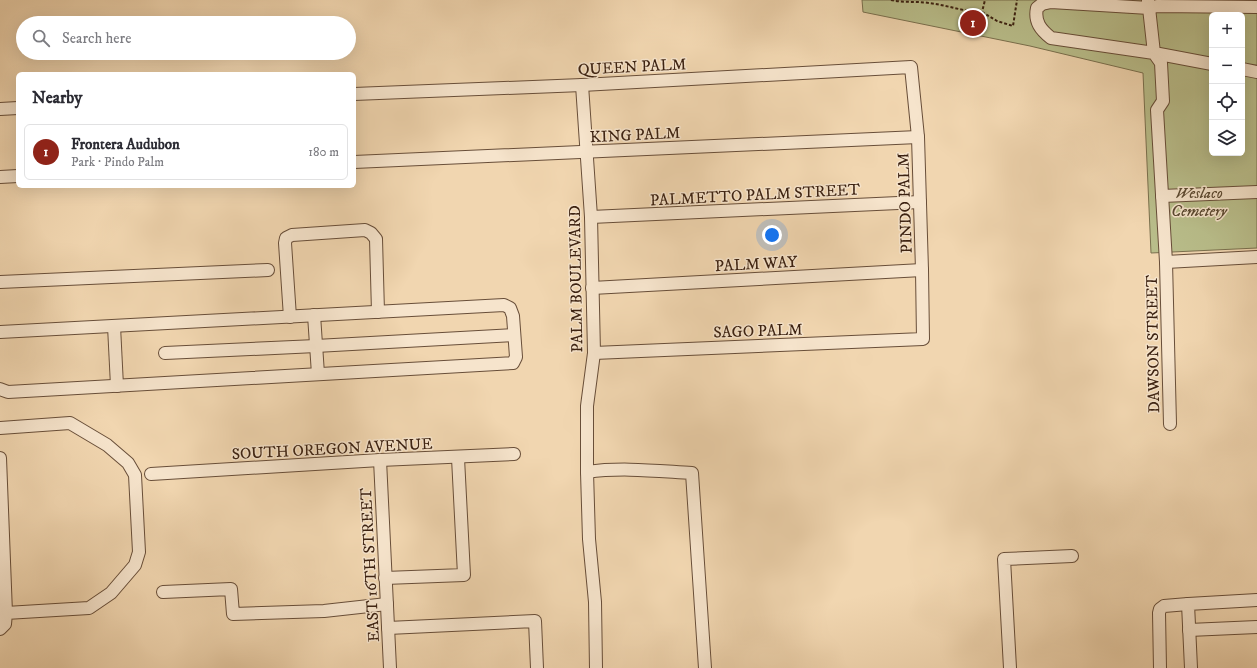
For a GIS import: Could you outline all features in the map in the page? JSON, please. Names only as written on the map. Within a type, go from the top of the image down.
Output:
[{"type":"street","points":[[1209,63],[1154,53],[1051,38],[1038,26],[1037,8],[1042,4],[1051,2],[1148,4],[1157,6],[1257,7]]},
{"type":"street","name":"DAWSON STREET","points":[[1148,4],[1154,53],[1161,63],[1163,94],[1163,101],[1157,110],[1166,262],[1170,424]]},
{"type":"street","name":"QUEEN PALM","points":[[356,94],[582,85],[911,67]]},
{"type":"street","name":"PINDO PALM","points":[[911,67],[918,137],[923,339]]},
{"type":"street","points":[[1245,70],[1257,72]]},
{"type":"street","name":"PALM BOULEVARD","points":[[582,85],[591,217],[594,353],[587,406],[587,472],[589,539],[595,602],[596,668]]},
{"type":"street","points":[[0,109],[16,108]]},
{"type":"street","name":"KING PALM","points":[[356,162],[918,137]]},
{"type":"street","points":[[0,177],[16,176]]},
{"type":"street","points":[[1162,196],[1257,192]]},
{"type":"street","name":"PALMETTO PALM STREET","points":[[591,217],[920,202]]},
{"type":"street","points":[[290,317],[285,243],[286,238],[292,235],[365,230],[371,233],[376,239],[378,312]]},
{"type":"street","points":[[1166,262],[1257,258]]},
{"type":"street","points":[[0,282],[268,270]]},
{"type":"street","name":"PALM WAY","points":[[592,288],[922,270]]},
{"type":"street","points":[[0,332],[504,305],[510,308],[513,316],[516,357],[513,363],[8,392],[0,389]]},
{"type":"street","points":[[314,316],[318,374]]},
{"type":"street","points":[[114,326],[117,386]]},
{"type":"street","points":[[165,352],[316,346],[514,335]]},
{"type":"street","name":"SAGO PALM","points":[[594,353],[923,339]]},
{"type":"street","points":[[0,428],[70,423],[107,445],[128,463],[135,475],[139,552],[135,565],[111,593],[89,608],[6,614]]},
{"type":"street","name":"SOUTH OREGON AVENUE","points":[[151,474],[380,460],[458,458],[514,454]]},
{"type":"street","points":[[0,458],[6,614],[5,624],[0,629]]},
{"type":"street","points":[[385,578],[464,575],[458,458]]},
{"type":"street","name":"EAST 16TH STREET","points":[[380,460],[390,668]]},
{"type":"street","points":[[587,472],[608,469],[655,470],[692,474],[705,668]]},
{"type":"street","points":[[1010,668],[1004,560],[1072,556]]},
{"type":"street","points":[[164,592],[231,590],[233,614],[324,611],[387,604]]},
{"type":"street","points":[[1160,668],[1159,613],[1160,609],[1164,606],[1257,600]]},
{"type":"street","points":[[1188,604],[1191,668]]},
{"type":"street","points":[[388,628],[535,621],[537,668]]},
{"type":"street","points":[[1189,630],[1257,627]]},
{"type":"path","points":[[891,0],[897,2],[929,3],[968,12],[982,12],[997,21],[1013,26],[1017,0]]},
{"type":"path","points":[[982,12],[985,0]]},
{"type":"green space","name":"Weslaco Cemetery","points":[[862,0],[1257,0],[1257,248],[1151,253],[1143,73],[1030,46],[863,12]]},
{"type":"place","name":"Frontera Audubon","points":[[973,23]]}]
